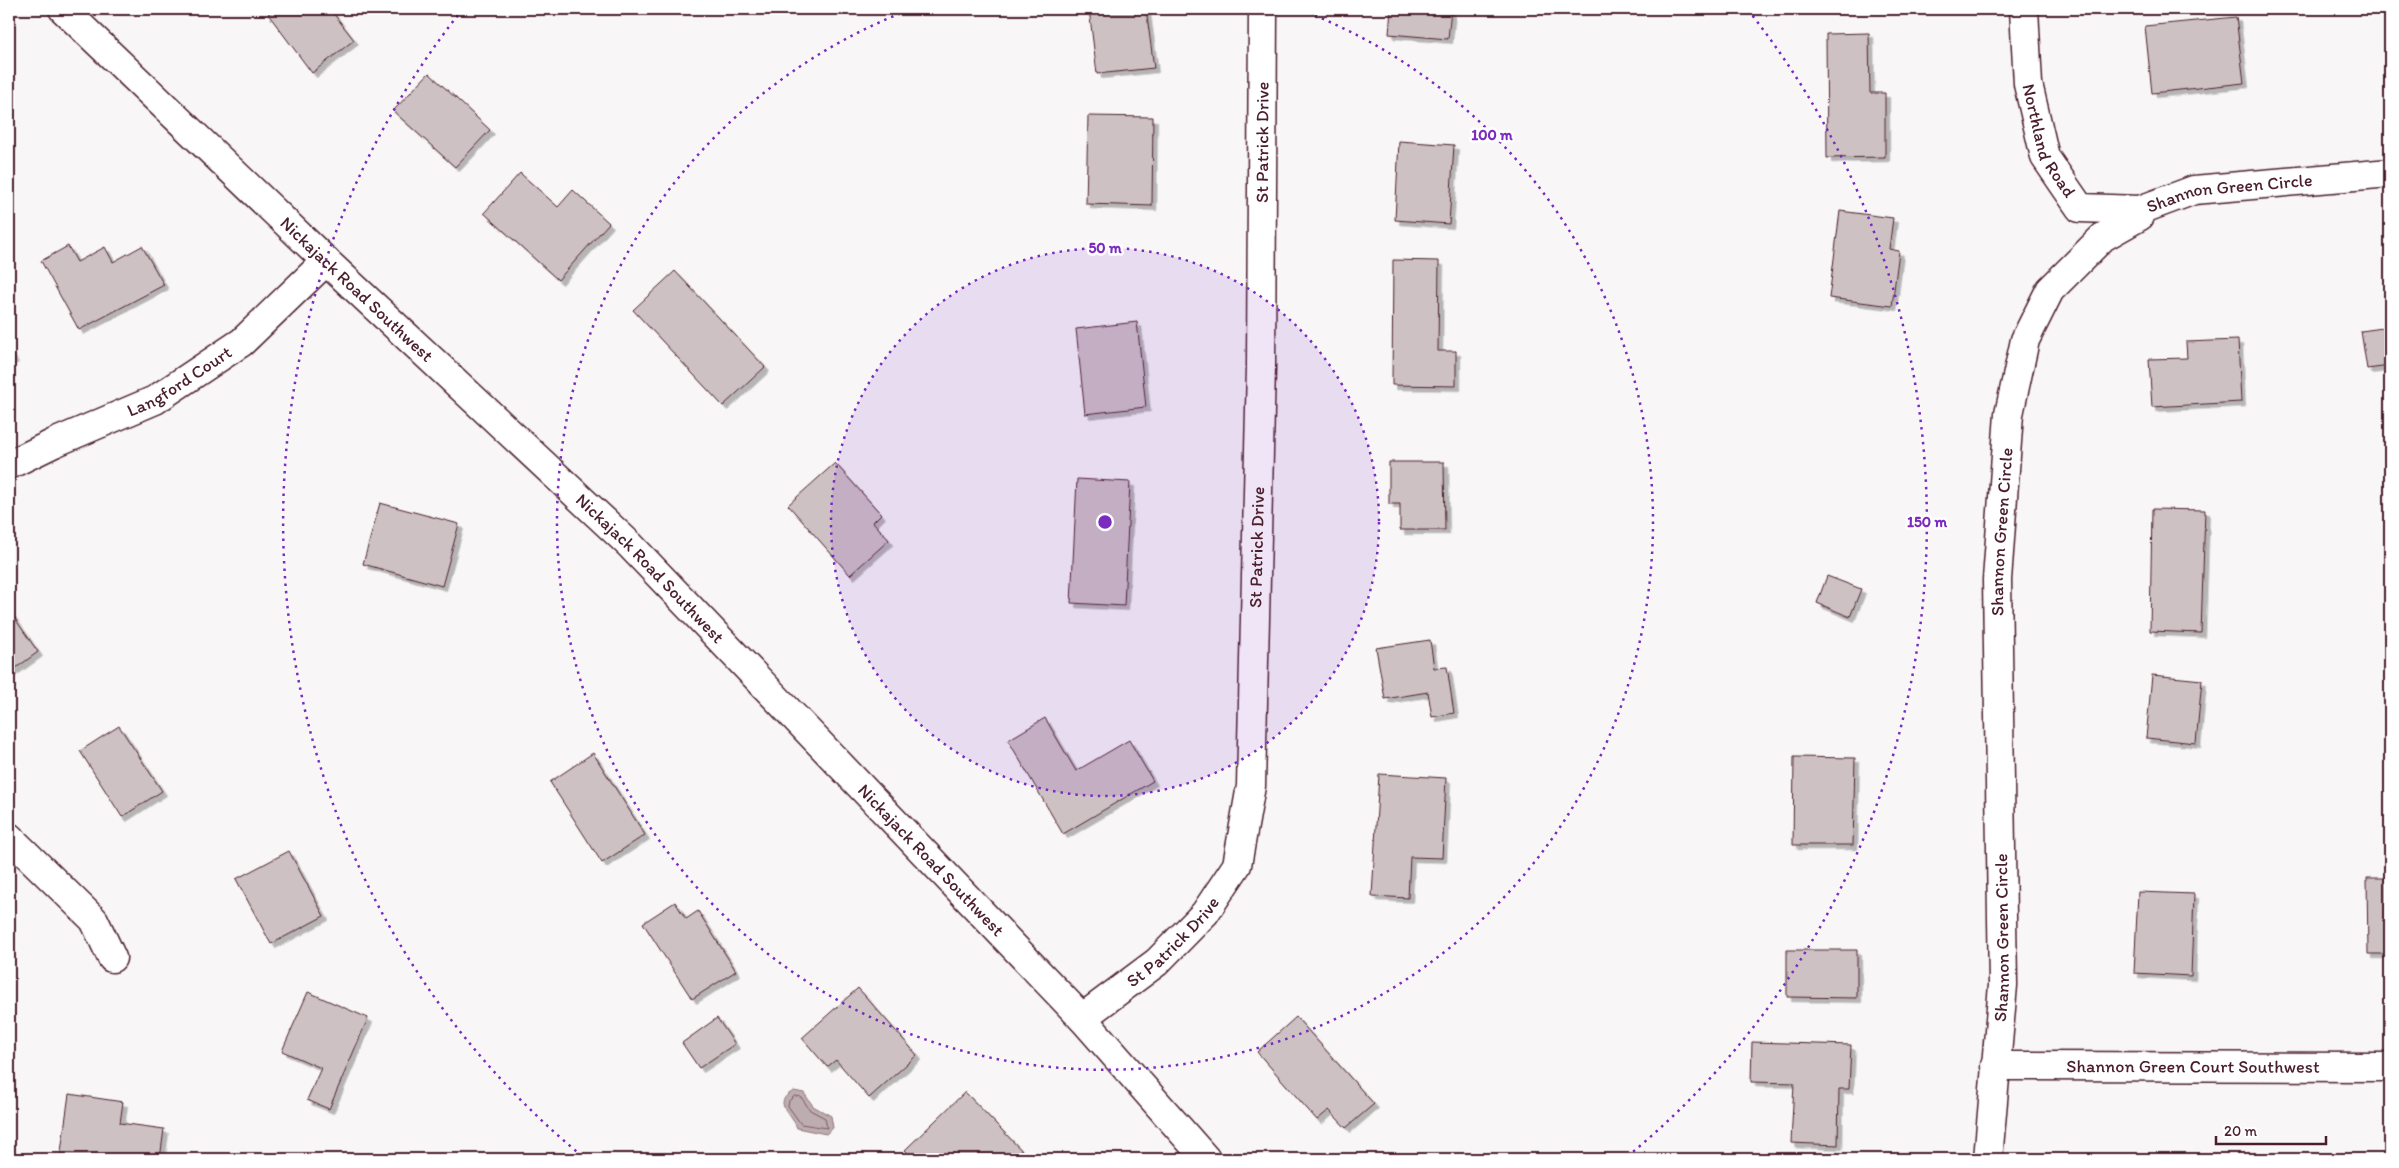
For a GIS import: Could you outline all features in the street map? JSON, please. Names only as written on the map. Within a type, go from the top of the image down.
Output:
[{"type":"street","name":"Nickajack Road Southwest","points":[[63,9],[326,261],[630,545],[1082,1018],[1206,1159]]},
{"type":"street","name":"St Patrick Drive","points":[[1082,1018],[1157,962],[1205,913],[1237,865],[1250,795],[1261,377],[1263,9]]},
{"type":"street","name":"Northland Road","points":[[2024,9],[2028,84],[2046,157],[2080,208],[2140,210]]},
{"type":"street","name":"Shannon Green Circle","points":[[1988,1159],[2003,985],[1997,580],[2008,414],[2025,340],[2050,290],[2103,237],[2140,216],[2140,210],[2194,190],[2390,173]]},
{"type":"street","name":"Langford Court","points":[[9,465],[54,443],[156,400],[242,342],[326,261]]},
{"type":"street","points":[[9,837],[94,920],[112,958]]},
{"type":"street","name":"Shannon Green Court Southwest","points":[[1995,1066],[2390,1066]]},
{"type":"water","points":[[794,1091],[804,1093],[813,1106],[831,1116],[833,1128],[826,1134],[797,1128],[783,1104],[787,1095]]},
{"type":"building","points":[[274,9],[330,9],[354,40],[312,73],[268,14]]},
{"type":"building","points":[[1089,9],[1146,9],[1154,68],[1097,74]]},
{"type":"building","points":[[1391,9],[1451,9],[1448,39],[1389,34]]},
{"type":"building","points":[[2236,17],[2244,83],[2152,93],[2145,26]]},
{"type":"building","points":[[1869,33],[1870,93],[1885,93],[1885,157],[1827,158],[1826,34]]},
{"type":"building","points":[[429,73],[490,130],[455,167],[393,111]]},
{"type":"building","points":[[1088,116],[1153,117],[1152,206],[1086,204]]},
{"type":"building","points":[[1399,141],[1454,145],[1449,224],[1395,220]]},
{"type":"building","points":[[520,173],[558,207],[573,190],[609,223],[558,280],[484,213]]},
{"type":"building","points":[[1840,211],[1893,218],[1889,249],[1899,251],[1892,306],[1829,298]]},
{"type":"building","points":[[68,246],[77,262],[105,247],[113,262],[142,246],[164,285],[79,330],[41,261]]},
{"type":"building","points":[[1393,260],[1439,261],[1438,351],[1456,351],[1456,386],[1392,385]]},
{"type":"building","points":[[675,271],[765,367],[723,406],[633,310]]},
{"type":"building","points":[[1137,322],[1146,407],[1085,414],[1076,329]]},
{"type":"building","points":[[2390,327],[2390,366],[2367,369],[2361,331]]},
{"type":"building","points":[[2238,340],[2241,402],[2152,407],[2149,359],[2187,358],[2186,342]]},
{"type":"building","points":[[9,350],[14,358],[9,361]]},
{"type":"building","points":[[1389,462],[1444,462],[1445,530],[1400,530],[1400,504],[1389,504]]},
{"type":"building","points":[[835,463],[881,514],[873,522],[889,540],[850,575],[788,505]]},
{"type":"building","points":[[1077,479],[1130,482],[1124,606],[1071,603]]},
{"type":"building","points":[[380,503],[459,524],[442,586],[363,564]]},
{"type":"building","points":[[2152,509],[2205,510],[2201,633],[2150,631]]},
{"type":"building","points":[[1827,576],[1861,589],[1850,617],[1817,603]]},
{"type":"building","points":[[9,610],[38,652],[9,673]]},
{"type":"building","points":[[1430,640],[1434,668],[1447,667],[1454,713],[1432,717],[1428,692],[1385,699],[1376,648]]},
{"type":"building","points":[[2152,675],[2202,680],[2196,743],[2146,738]]},
{"type":"building","points":[[1045,718],[1076,771],[1129,740],[1153,781],[1063,834],[1008,740]]},
{"type":"building","points":[[119,726],[162,791],[122,817],[80,751]]},
{"type":"building","points":[[593,753],[645,835],[602,863],[550,782]]},
{"type":"building","points":[[1794,757],[1855,758],[1853,845],[1793,845]]},
{"type":"building","points":[[1379,774],[1446,778],[1442,858],[1410,857],[1408,898],[1372,896]]},
{"type":"building","points":[[289,851],[324,916],[271,944],[236,879]]},
{"type":"building","points":[[2367,878],[2390,878],[2390,954],[2368,954]]},
{"type":"building","points":[[2138,892],[2194,894],[2191,976],[2134,973]]},
{"type":"building","points":[[675,902],[686,919],[698,911],[736,971],[692,999],[643,923]]},
{"type":"building","points":[[1787,950],[1857,950],[1857,998],[1787,997]]},
{"type":"building","points":[[858,988],[917,1055],[869,1098],[836,1060],[827,1067],[802,1038]]},
{"type":"building","points":[[308,992],[368,1018],[329,1109],[307,1100],[321,1068],[282,1051]]},
{"type":"building","points":[[1296,1017],[1374,1104],[1346,1128],[1329,1110],[1317,1120],[1257,1052]]},
{"type":"building","points":[[717,1018],[735,1044],[699,1068],[682,1043]]},
{"type":"building","points":[[1752,1042],[1851,1045],[1849,1089],[1839,1089],[1838,1145],[1791,1143],[1794,1083],[1751,1082]]},
{"type":"building","points":[[965,1092],[1030,1159],[958,1159],[954,1156],[951,1159],[914,1159],[905,1150]]},
{"type":"building","points":[[69,1094],[123,1102],[120,1123],[164,1129],[160,1159],[60,1159]]}]
